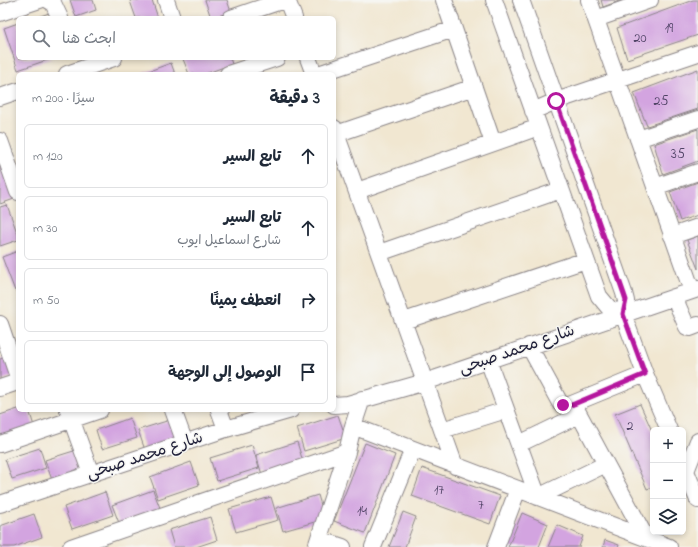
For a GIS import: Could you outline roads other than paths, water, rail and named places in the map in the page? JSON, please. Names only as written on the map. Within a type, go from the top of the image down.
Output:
[{"type":"street","points":[[0,13],[40,0]]},
{"type":"street","points":[[48,0],[53,3],[59,16]]},
{"type":"street","points":[[166,0],[171,16]]},
{"type":"street","points":[[237,16],[285,0],[293,16]]},
{"type":"street","points":[[444,0],[492,143]]},
{"type":"street","points":[[494,0],[599,296],[609,308],[623,314]]},
{"type":"street","points":[[520,0],[626,300],[623,314],[645,374],[668,427]]},
{"type":"street","points":[[589,0],[672,236],[695,290]]},
{"type":"street","points":[[596,19],[650,0]]},
{"type":"street","points":[[324,72],[454,29]]},
{"type":"street","points":[[533,110],[698,53]]},
{"type":"street","points":[[80,72],[93,70],[110,60]]},
{"type":"street","points":[[234,72],[271,60]]},
{"type":"street","points":[[309,60],[313,72]]},
{"type":"street","points":[[336,131],[474,87]]},
{"type":"street","points":[[0,97],[16,92]]},
{"type":"street","points":[[638,139],[698,118]]},
{"type":"street","points":[[357,191],[539,127]]},
{"type":"street","points":[[336,138],[338,153],[357,191],[455,466]]},
{"type":"street","points":[[0,141],[16,186]]},
{"type":"street","points":[[655,187],[698,172]]},
{"type":"street","points":[[379,253],[561,190]]},
{"type":"street","points":[[672,236],[698,227]]},
{"type":"street","points":[[404,321],[586,260]]},
{"type":"street","name":"شارع محمد صبحى","points":[[336,405],[348,404],[425,382],[695,290]]},
{"type":"street","points":[[674,297],[687,327],[690,328],[698,325]]},
{"type":"street","points":[[6,335],[16,370]]},
{"type":"street","points":[[529,346],[560,403],[576,410],[650,542]]},
{"type":"street","points":[[488,360],[538,497]]},
{"type":"street","points":[[519,444],[576,410],[645,374]]},
{"type":"street","points":[[0,388],[16,383]]},
{"type":"street","points":[[343,547],[318,543],[347,452],[352,426],[362,399]]},
{"type":"street","points":[[442,430],[506,410]]},
{"type":"street","points":[[0,444],[70,415],[88,412]]},
{"type":"street","points":[[174,412],[185,442]]},
{"type":"street","points":[[220,412],[226,429]]},
{"type":"street","name":"شارع محمد صبحى","points":[[0,504],[185,442],[284,412]]},
{"type":"street","points":[[70,415],[91,474]]},
{"type":"street","points":[[352,426],[538,497],[650,542],[669,547]]},
{"type":"street","points":[[686,465],[698,441]]},
{"type":"street","points":[[373,547],[413,449]]},
{"type":"street","points":[[71,547],[86,544],[347,452]]},
{"type":"street","points":[[538,497],[606,464]]},
{"type":"street","points":[[686,469],[696,491]]},
{"type":"street","points":[[496,547],[518,490]]},
{"type":"street","points":[[86,544],[105,547]]}]
